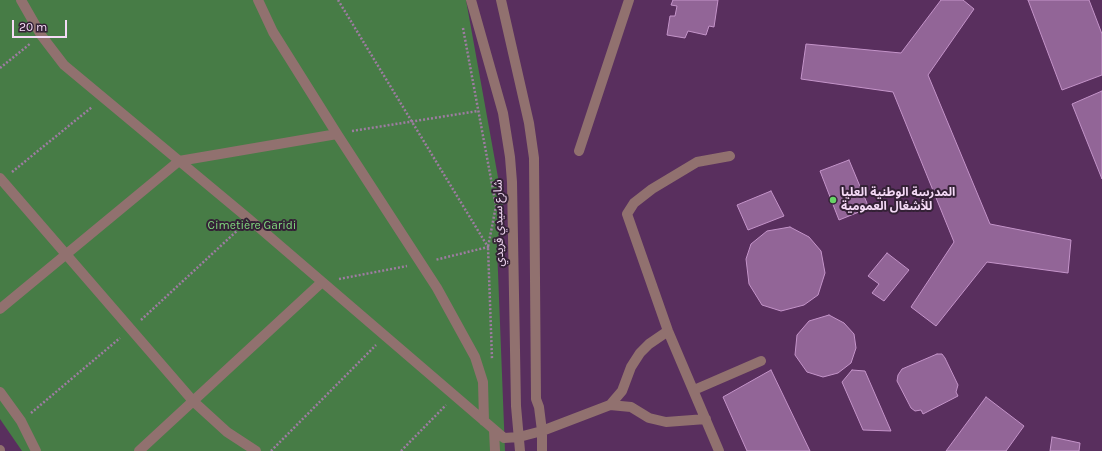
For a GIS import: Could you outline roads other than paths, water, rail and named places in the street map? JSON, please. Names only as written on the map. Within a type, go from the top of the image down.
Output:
[{"type":"street","points":[[21,0],[41,35],[64,65],[322,282],[504,438],[520,437],[542,431],[610,405],[622,391],[631,367],[640,353],[649,344],[668,331]]},
{"type":"street","points":[[258,0],[273,32],[437,288],[475,357],[482,382],[484,421]]},
{"type":"street","name":"شارع سيدي قريدي","points":[[471,0],[503,113],[510,157],[512,182],[516,406],[520,437],[520,451]]},
{"type":"street","points":[[501,0],[530,123],[533,146],[535,191],[536,399],[539,407],[542,431],[542,451]]},
{"type":"street","points":[[579,151],[630,0]]},
{"type":"street","points":[[0,309],[179,161],[337,134]]},
{"type":"street","points":[[719,451],[668,331],[627,214],[634,203],[652,189],[697,162],[730,156]]},
{"type":"street","points":[[1,179],[193,401],[227,432],[256,451]]},
{"type":"street","points":[[140,451],[322,282]]},
{"type":"street","points":[[694,390],[761,361]]},
{"type":"street","points":[[0,392],[21,421],[36,451]]},
{"type":"street","points":[[610,405],[632,408],[649,418],[666,422],[706,419]]},
{"type":"street","points":[[494,430],[495,451]]},
{"type":"place","name":"المدرسة الوطنية العليا للأشغال العمومية","points":[[833,200]]},
{"type":"park label","name":"Cimetière Garidi","points":[[252,226]]}]
